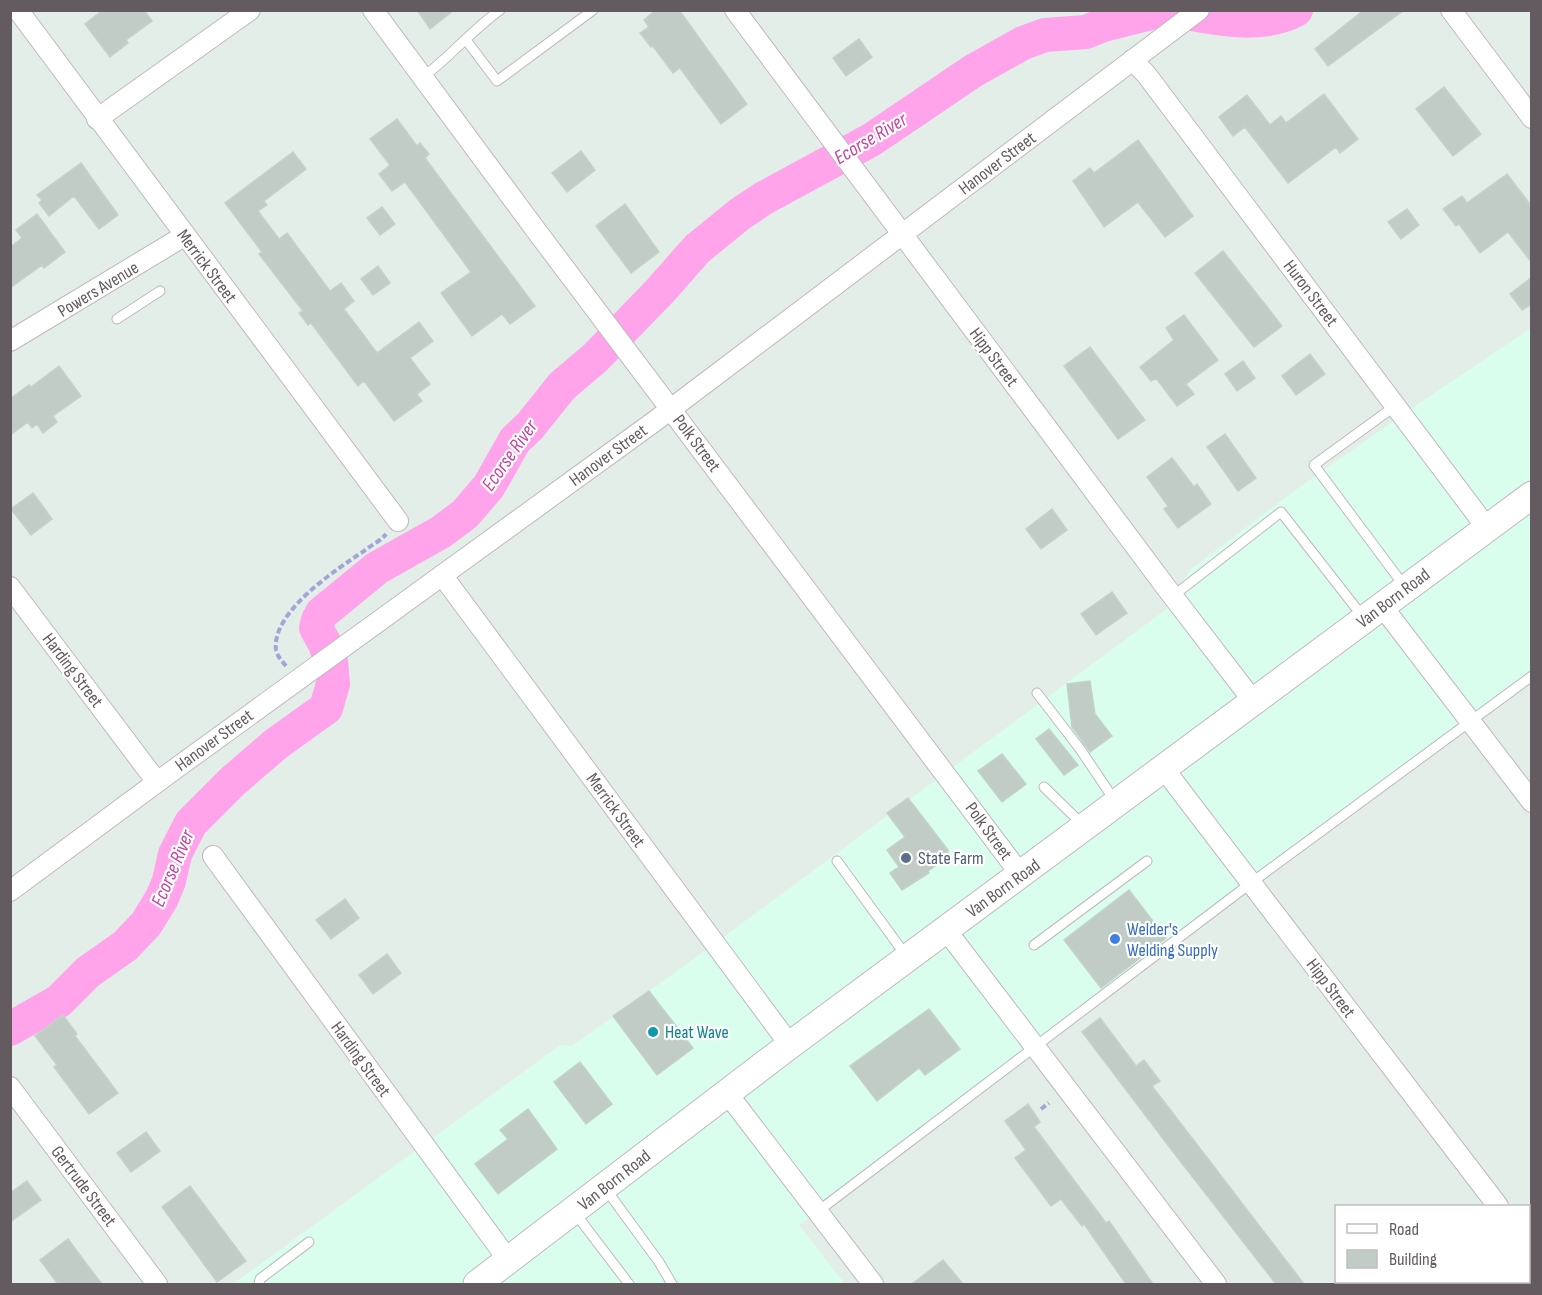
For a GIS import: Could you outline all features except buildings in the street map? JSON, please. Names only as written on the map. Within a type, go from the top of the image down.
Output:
[{"type":"main road","name":"Van Born Road","points":[[477,1284],[790,1045],[1532,495]]},
{"type":"street","name":"Merrick Street","points":[[18,10],[397,520]]},
{"type":"street","points":[[97,119],[250,10]]},
{"type":"street","name":"Polk Street","points":[[374,10],[1021,875]]},
{"type":"street","name":"Hipp Street","points":[[735,10],[1254,702]]},
{"type":"street","name":"Hanover Street","points":[[10,891],[671,409],[1199,10]]},
{"type":"street","points":[[1451,10],[1532,118]]},
{"type":"street","name":"Huron Street","points":[[1132,60],[1146,74],[1486,528]]},
{"type":"street","name":"Powers Avenue","points":[[10,341],[184,236]]},
{"type":"street","name":"Merrick Street","points":[[442,574],[790,1045]]},
{"type":"street","name":"Harding Street","points":[[10,587],[157,782]]},
{"type":"street","points":[[1373,612],[1469,721],[1532,802]]},
{"type":"street","name":"Hipp Street","points":[[1164,769],[1497,1205]]},
{"type":"street","name":"Harding Street","points":[[213,856],[509,1261]]},
{"type":"street","points":[[946,930],[1216,1284]]},
{"type":"street","name":"Gertrude Street","points":[[10,1087],[157,1284]]},
{"type":"street","points":[[727,1093],[873,1284]]},
{"type":"lane","points":[[423,77],[466,40],[486,15],[500,10]]},
{"type":"lane","points":[[466,40],[497,81],[593,10]]},
{"type":"lane","points":[[117,319],[160,291]]},
{"type":"lane","points":[[1395,406],[1314,465],[1406,588]]},
{"type":"lane","points":[[1173,596],[1281,512],[1373,612]]},
{"type":"lane","points":[[818,1212],[1251,883],[1532,675]]},
{"type":"lane","points":[[1037,693],[1080,749],[1117,804]]},
{"type":"lane","points":[[1044,787],[1086,827]]},
{"type":"lane","points":[[837,861],[908,958]]},
{"type":"lane","points":[[1034,945],[1148,861]]},
{"type":"lane","points":[[604,1187],[659,1262],[672,1284]]},
{"type":"lane","points":[[573,1211],[629,1284]]},
{"type":"lane","points":[[259,1284],[260,1279],[309,1242]]},
{"type":"path","points":[[286,666],[278,656],[277,636],[296,605],[315,587],[384,537],[397,520]]},
{"type":"path","points":[[1041,1109],[1049,1103]]},
{"type":"shaded area","points":[[1531,328],[1531,676],[799,1225],[845,1284],[233,1284],[560,1045],[572,1046],[695,958],[1168,608],[1190,570],[1297,489]]},
{"type":"waterway","name":"Ecorse River","points":[[10,1029],[59,1001],[88,972],[125,946],[146,924],[162,898],[169,881],[175,854],[191,823],[233,781],[276,744],[326,708],[333,684],[331,661],[316,628],[322,613],[377,568],[441,532],[465,514],[489,486],[515,440],[530,426],[562,386],[595,358],[697,249],[740,214],[764,198],[871,140],[973,71],[1023,43],[1045,35],[1086,32],[1103,25],[1163,10]]},
{"type":"waterway","name":"Ecorse River","points":[[1170,10],[1250,21],[1281,16],[1296,10]]},
{"type":"place","name":"State Farm","points":[[906,858]]},
{"type":"place","name":"Welder's Welding Supply","points":[[1115,939]]},
{"type":"place","name":"Heat Wave","points":[[653,1032]]}]
